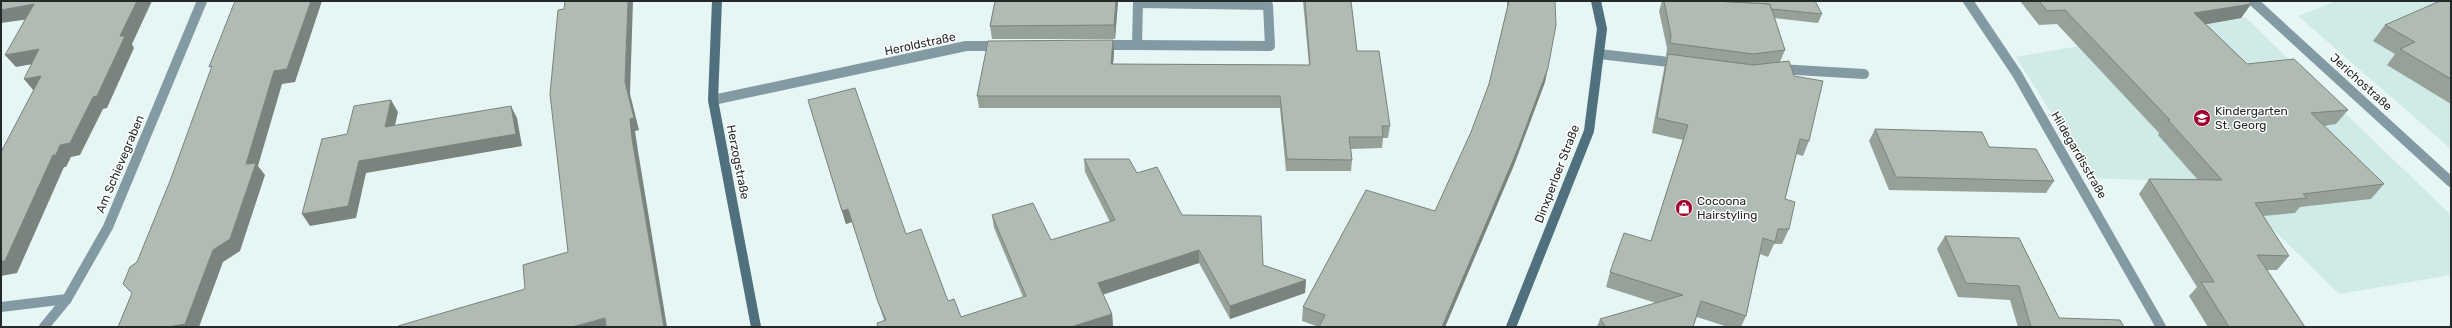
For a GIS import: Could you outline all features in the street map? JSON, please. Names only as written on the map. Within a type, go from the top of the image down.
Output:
[{"type":"main road","name":"Herzogstraße","points":[[717,1],[713,100],[756,327]]},
{"type":"main road","name":"Dinxperloer Straße","points":[[1511,327],[1589,131],[1602,29],[1596,1]]},
{"type":"street","name":"Am Schievegraben","points":[[44,327],[67,299],[108,227],[202,1]]},
{"type":"street","name":"Hildegardisstraße","points":[[1968,1],[2017,74],[2161,327]]},
{"type":"street","name":"Jerichostraße","points":[[2253,1],[2451,182]]},
{"type":"street","points":[[1090,46],[1270,46],[1268,5],[1138,2],[1136,45]]},
{"type":"street","name":"Heroldstraße","points":[[713,100],[966,46],[1013,46]]},
{"type":"street","points":[[1599,54],[1688,65]]},
{"type":"street","points":[[1771,70],[1786,69],[1864,74]]},
{"type":"street","points":[[1,307],[67,299]]},
{"type":"shaded area","points":[[2336,1],[2451,1],[2451,149],[2298,16]]},
{"type":"shaded area","name":"Kindergarten St. Georg","points":[[2245,17],[2451,215],[2451,275],[2339,294],[2226,183],[2092,178],[2016,57]]},
{"type":"building","points":[[1,1],[137,1],[120,36],[125,36],[97,96],[93,97],[70,143],[60,145],[56,155],[53,155],[5,261],[1,261],[1,152],[41,76],[24,79],[39,49],[5,55],[34,4],[1,10]]},
{"type":"building","points":[[235,1],[311,1],[287,69],[274,71],[246,164],[256,163],[230,239],[213,250],[185,324],[168,327],[118,327],[132,293],[123,284],[130,267],[137,262],[170,181],[212,66],[209,67]]},
{"type":"building","points":[[565,1],[628,1],[625,82],[634,118],[630,119],[632,139],[664,327],[606,327],[605,318],[572,327],[398,327],[525,289],[523,265],[568,252],[550,94],[558,10],[564,9]]},
{"type":"building","points":[[995,1],[1116,1],[1114,25],[990,26]]},
{"type":"building","points":[[1305,1],[1351,1],[1357,51],[1379,51],[1390,126],[1382,126],[1383,137],[1349,137],[1352,160],[1287,159],[1280,96],[977,96],[988,41],[1113,40],[1111,64],[1310,65]]},
{"type":"building","points":[[1509,1],[1555,1],[1556,25],[1548,68],[1517,151],[1442,327],[1319,327],[1325,315],[1303,307],[1366,190],[1435,211],[1471,132],[1489,84]]},
{"type":"building","points":[[1664,1],[1715,1],[1770,4],[1785,50],[1753,54],[1670,43],[1671,35]]},
{"type":"building","points":[[1715,1],[1815,1],[1822,14],[1771,9],[1770,4]]},
{"type":"building","points":[[2039,1],[2248,1],[2251,4],[2194,13],[2247,64],[2294,59],[2348,110],[2311,113],[2384,184],[2303,194],[2307,198],[2255,203],[2289,256],[2257,255],[2305,327],[2229,327],[2201,282],[2214,282],[2149,179],[2222,180],[2168,120],[2170,120],[2065,10],[2047,11]]},
{"type":"building","points":[[2440,1],[2451,1],[2451,79],[2400,49],[2415,42],[2385,25]]},
{"type":"building","points":[[1668,54],[1753,65],[1789,61],[1794,76],[1823,81],[1809,141],[1800,139],[1785,199],[1795,202],[1789,229],[1778,229],[1775,242],[1763,238],[1746,316],[1701,301],[1693,327],[1606,327],[1600,319],[1683,295],[1610,272],[1624,233],[1651,241],[1688,125],[1657,118]]},
{"type":"building","points":[[855,88],[906,234],[921,229],[948,301],[954,299],[961,317],[1026,296],[992,215],[1033,203],[1051,240],[1115,220],[1084,159],[1129,159],[1137,173],[1157,167],[1182,215],[1261,216],[1263,265],[1306,280],[1230,306],[1199,250],[1098,283],[1112,314],[1071,327],[878,327],[877,323],[886,320],[878,302],[848,209],[842,211],[808,100]]},
{"type":"building","points":[[391,100],[385,127],[511,106],[516,134],[359,161],[348,206],[302,214],[322,139],[347,134],[354,106]]},
{"type":"building","points":[[1875,129],[1982,132],[1989,147],[2036,149],[2054,181],[1896,177]]},
{"type":"building","points":[[1945,236],[2019,238],[2059,318],[2120,320],[2124,327],[2031,327],[2019,286],[1966,283]]},
{"type":"place","name":"Kindergarten St. Georg","points":[[2202,118]]},
{"type":"place","name":"Cocoona Hairstyling","points":[[1684,208]]}]
